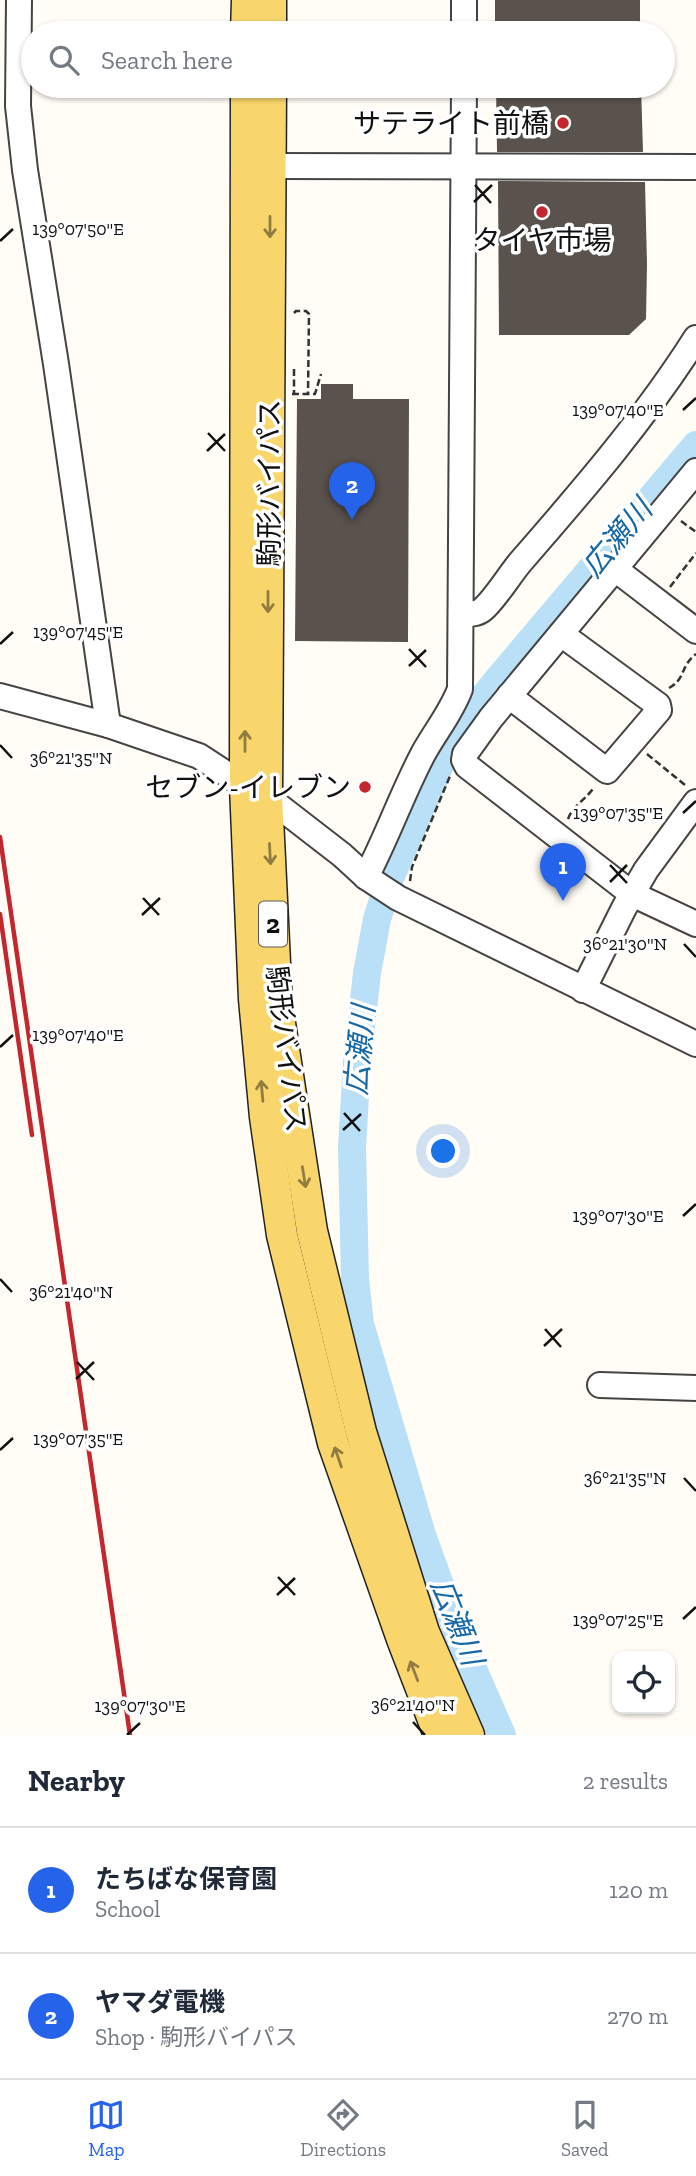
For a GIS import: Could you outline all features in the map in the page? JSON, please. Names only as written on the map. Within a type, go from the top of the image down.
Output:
[{"type":"main road","points":[[246,21],[247,0]]},
{"type":"main road","points":[[271,0],[271,21]]},
{"type":"main road","name":"駒形バイパス","points":[[246,98],[256,791],[277,1004],[312,1231],[360,1432],[424,1632],[468,1735]]},
{"type":"main road","name":"駒形バイパス","points":[[271,98],[254,999],[265,1117],[282,1235],[332,1443],[439,1735]]},
{"type":"main road","points":[[260,197],[260,158],[271,119]]},
{"type":"street","points":[[19,0],[18,106],[25,170],[108,725]]},
{"type":"street","points":[[464,0],[464,21]]},
{"type":"street","points":[[371,879],[424,752],[454,706],[460,689],[463,576],[464,98]]},
{"type":"street","points":[[271,166],[696,167]]},
{"type":"street","points":[[462,614],[480,611],[643,413],[696,338]]},
{"type":"street","points":[[696,471],[475,738],[464,760],[467,766],[632,894],[696,924]]},
{"type":"street","points":[[615,569],[696,631]]},
{"type":"street","points":[[463,576],[490,579],[512,572]]},
{"type":"street","points":[[509,696],[607,771],[659,710],[659,705],[561,634]]},
{"type":"street","points":[[0,696],[108,725],[199,755],[256,791],[400,899],[696,1044]]},
{"type":"street","points":[[583,990],[632,894],[691,793]]},
{"type":"street","points":[[600,1385],[696,1388]]},
{"type":"path","points":[[294,313],[306,311],[309,314],[308,394]]},
{"type":"path","points":[[294,367],[294,394]]},
{"type":"path","points":[[282,394],[315,394],[321,374]]},
{"type":"path","points":[[658,601],[696,553]]},
{"type":"path","points":[[632,742],[691,793]]},
{"type":"path","points":[[400,899],[411,879],[412,867],[450,776],[464,760]]},
{"type":"building","points":[[495,0],[640,0],[640,21],[495,21]]},
{"type":"building","points":[[496,98],[641,98],[643,152],[497,152]]},
{"type":"building","points":[[498,181],[645,182],[646,319],[629,335],[499,335]]},
{"type":"building","points":[[321,384],[353,384],[353,399],[409,399],[408,642],[295,641],[297,399],[321,399]]},
{"type":"waterway","name":"広瀬川","points":[[502,1735],[459,1637],[422,1535],[360,1324],[355,1279],[352,1147],[357,1063],[367,973],[377,919],[390,878],[448,747],[494,684],[696,445]]},
{"type":"railway","points":[[0,837],[130,1735]]},
{"type":"railway","points":[[0,914],[32,1135]]},
{"type":"place","name":"サテライト前橋","points":[[563,123]]},
{"type":"place","name":"タイヤ市場","points":[[542,212]]},
{"type":"place","name":"ヤマダ電機","points":[[352,520]]},
{"type":"place","name":"セブン-イレブン","points":[[365,787]]},
{"type":"place","name":"たちばな保育園","points":[[563,901]]}]
